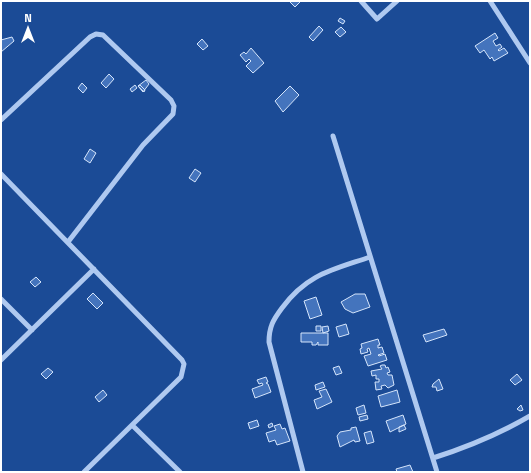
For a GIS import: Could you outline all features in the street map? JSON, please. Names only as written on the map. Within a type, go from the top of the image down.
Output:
[{"type":"street","points":[[361,1],[377,19],[397,1]]},
{"type":"street","points":[[490,1],[530,63]]},
{"type":"street","points":[[1,120],[90,37],[96,34],[103,34],[170,100],[174,106],[173,114],[143,145],[68,242]]},
{"type":"street","points":[[334,136],[437,472]]},
{"type":"street","points":[[1,174],[172,349],[184,364],[181,377],[84,472]]},
{"type":"street","points":[[303,472],[269,342],[272,322],[292,293],[307,281],[316,276],[370,257]]},
{"type":"street","points":[[1,360],[94,269]]},
{"type":"street","points":[[1,299],[32,330]]},
{"type":"street","points":[[433,458],[469,447],[502,432],[530,416]]},
{"type":"street","points":[[132,425],[180,472]]},
{"type":"building","points":[[289,1],[301,1],[295,7]]},
{"type":"building","points":[[340,18],[345,21],[343,24],[338,21]]},
{"type":"building","points":[[319,26],[323,30],[313,41],[309,37]]},
{"type":"building","points":[[341,27],[346,32],[340,37],[335,32]]},
{"type":"building","points":[[495,33],[498,38],[493,41],[496,46],[500,44],[502,47],[498,50],[499,51],[504,48],[508,53],[494,61],[492,57],[490,59],[484,50],[480,53],[475,46]]},
{"type":"building","points":[[12,37],[14,41],[1,52],[1,40]]},
{"type":"building","points":[[202,39],[208,46],[203,50],[197,44]]},
{"type":"building","points":[[251,48],[264,63],[253,73],[246,66],[251,61],[249,59],[246,62],[240,55],[244,52],[246,54]]},
{"type":"building","points":[[109,74],[114,79],[106,88],[101,83]]},
{"type":"building","points":[[146,80],[149,84],[143,92],[138,86]]},
{"type":"building","points":[[82,83],[87,88],[83,93],[78,88]]},
{"type":"building","points":[[135,85],[137,88],[132,92],[130,89]]},
{"type":"building","points":[[140,85],[145,90],[144,92],[138,86]]},
{"type":"building","points":[[290,86],[299,95],[283,112],[275,101]]},
{"type":"building","points":[[90,149],[96,153],[90,163],[84,159]]},
{"type":"building","points":[[195,169],[201,173],[195,182],[189,178]]},
{"type":"building","points":[[36,277],[41,282],[35,287],[30,282]]},
{"type":"building","points":[[93,293],[103,303],[97,309],[87,299]]},
{"type":"building","points":[[355,294],[365,294],[370,307],[353,313],[345,309],[341,302]]},
{"type":"building","points":[[316,297],[322,315],[310,319],[304,301]]},
{"type":"building","points":[[346,324],[349,334],[339,337],[336,327]]},
{"type":"building","points":[[316,326],[321,326],[321,331],[316,331]]},
{"type":"building","points":[[328,326],[329,331],[323,333],[322,327]]},
{"type":"building","points":[[444,329],[447,335],[426,342],[423,335]]},
{"type":"building","points":[[301,333],[328,333],[328,345],[318,345],[318,342],[316,345],[312,345],[312,342],[301,342]]},
{"type":"building","points":[[378,339],[380,345],[378,345],[378,348],[382,347],[384,353],[378,355],[385,354],[387,360],[368,366],[364,356],[371,354],[369,348],[367,349],[368,352],[361,354],[361,344]]},
{"type":"building","points":[[385,365],[386,368],[388,367],[390,372],[387,373],[388,375],[392,375],[394,385],[388,388],[385,385],[381,386],[382,389],[376,390],[375,382],[379,382],[379,379],[376,379],[376,375],[372,376],[371,371],[382,369],[380,366]]},
{"type":"building","points":[[339,366],[342,373],[336,375],[333,368]]},
{"type":"building","points":[[48,368],[53,372],[46,379],[41,374]]},
{"type":"building","points":[[517,374],[522,380],[515,385],[510,380]]},
{"type":"building","points":[[266,377],[268,382],[266,383],[268,384],[271,392],[255,398],[252,389],[263,385],[262,383],[259,384],[257,380]]},
{"type":"building","points":[[439,379],[443,389],[437,391],[436,387],[432,387],[433,384]]},
{"type":"building","points":[[323,382],[325,387],[316,390],[315,385]]},
{"type":"building","points":[[326,389],[332,402],[317,409],[314,400],[322,397],[319,391]]},
{"type":"building","points":[[103,390],[107,395],[99,402],[95,397]]},
{"type":"building","points":[[397,390],[400,402],[381,407],[378,396]]},
{"type":"building","points":[[364,405],[366,413],[358,415],[356,408]]},
{"type":"building","points":[[521,405],[523,410],[520,411],[517,409]]},
{"type":"building","points":[[367,415],[368,419],[360,421],[359,417]]},
{"type":"building","points":[[403,415],[406,424],[390,432],[386,421]]},
{"type":"building","points":[[257,420],[259,426],[250,429],[248,423]]},
{"type":"building","points":[[272,423],[273,426],[269,428],[268,425]]},
{"type":"building","points":[[280,424],[282,429],[285,428],[290,441],[277,445],[275,440],[269,442],[266,433],[276,430],[274,426]]},
{"type":"building","points":[[404,425],[406,429],[399,432],[399,427]]},
{"type":"building","points":[[356,427],[360,441],[355,442],[354,440],[340,447],[337,436],[340,432],[351,430],[351,428]]},
{"type":"building","points":[[371,431],[374,442],[367,444],[364,433]]},
{"type":"building","points":[[410,465],[413,472],[397,472],[396,469]]}]
